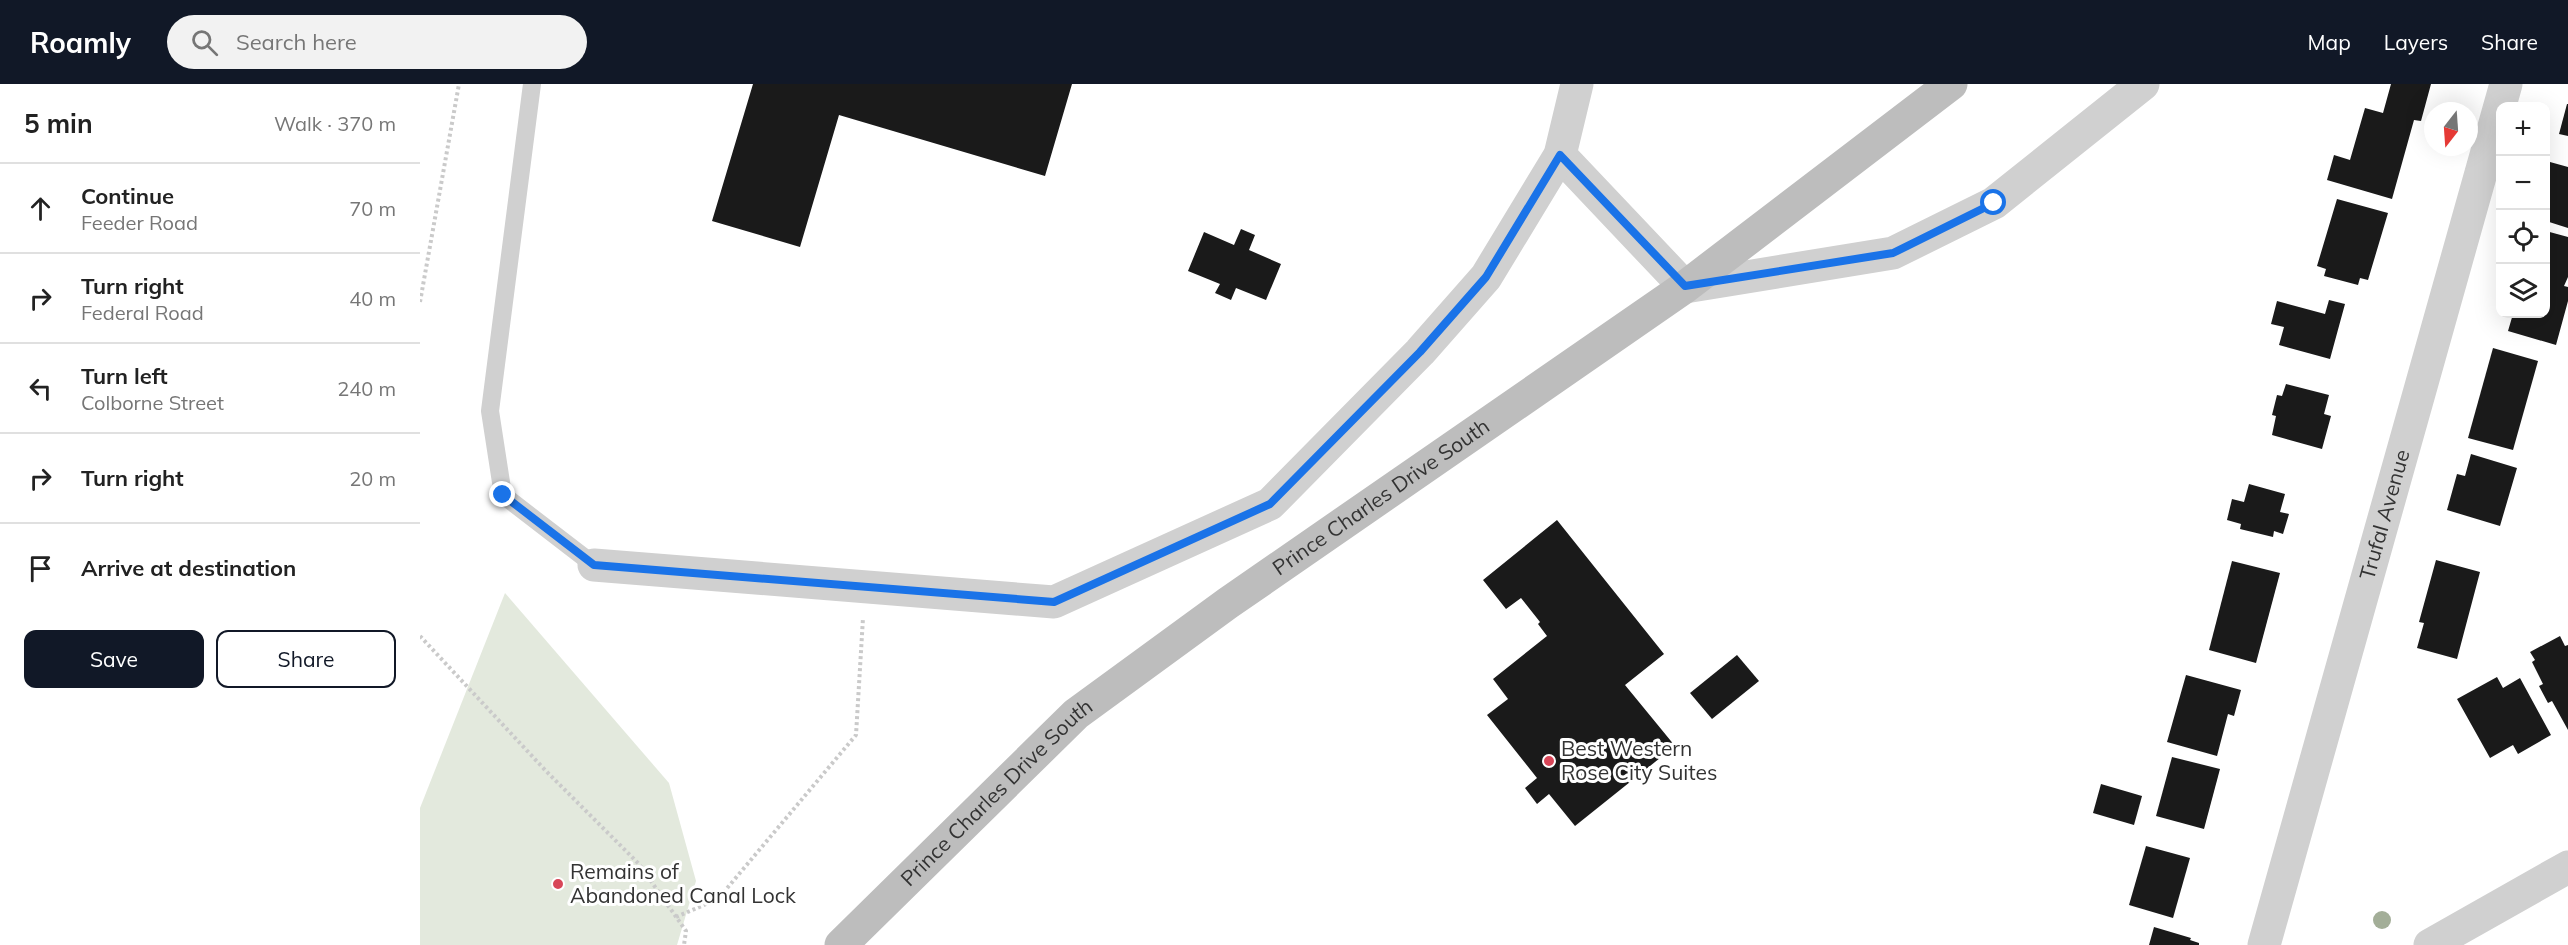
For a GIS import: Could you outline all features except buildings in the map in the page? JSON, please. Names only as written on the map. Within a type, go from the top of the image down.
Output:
[{"type":"main road","name":"Prince Charles Drive South","points":[[841,945],[1076,714],[1237,596],[1685,286],[1951,84]]},
{"type":"street","points":[[594,565],[1054,602],[1270,504],[1420,352],[1486,277],[1560,155],[1577,84]]},
{"type":"street","points":[[1560,155],[1685,286],[1893,253],[1994,203],[2143,84]]},
{"type":"street","name":"Trufal Avenue","points":[[2264,945],[2506,84]]},
{"type":"street","points":[[2430,945],[2568,867]]},
{"type":"lane","points":[[532,84],[490,411],[503,495],[594,565]]},
{"type":"path","points":[[420,302],[459,84]]},
{"type":"path","points":[[676,917],[718,898],[856,735],[864,586]]},
{"type":"path","points":[[420,636],[546,771],[639,864],[686,931],[684,945]]},
{"type":"shaded area","points":[[505,593],[669,783],[696,881],[677,945],[420,945],[420,808]]},
{"type":"place","name":"Best Western Rose City Suites","points":[[1549,761]]},
{"type":"place","name":"Remains of Abandoned Canal Lock","points":[[558,884]]},
{"type":"route","points":[[503,495],[594,565],[1054,602],[1270,504],[1420,352],[1486,277],[1560,155],[1685,286],[1893,253],[1994,203]]}]
